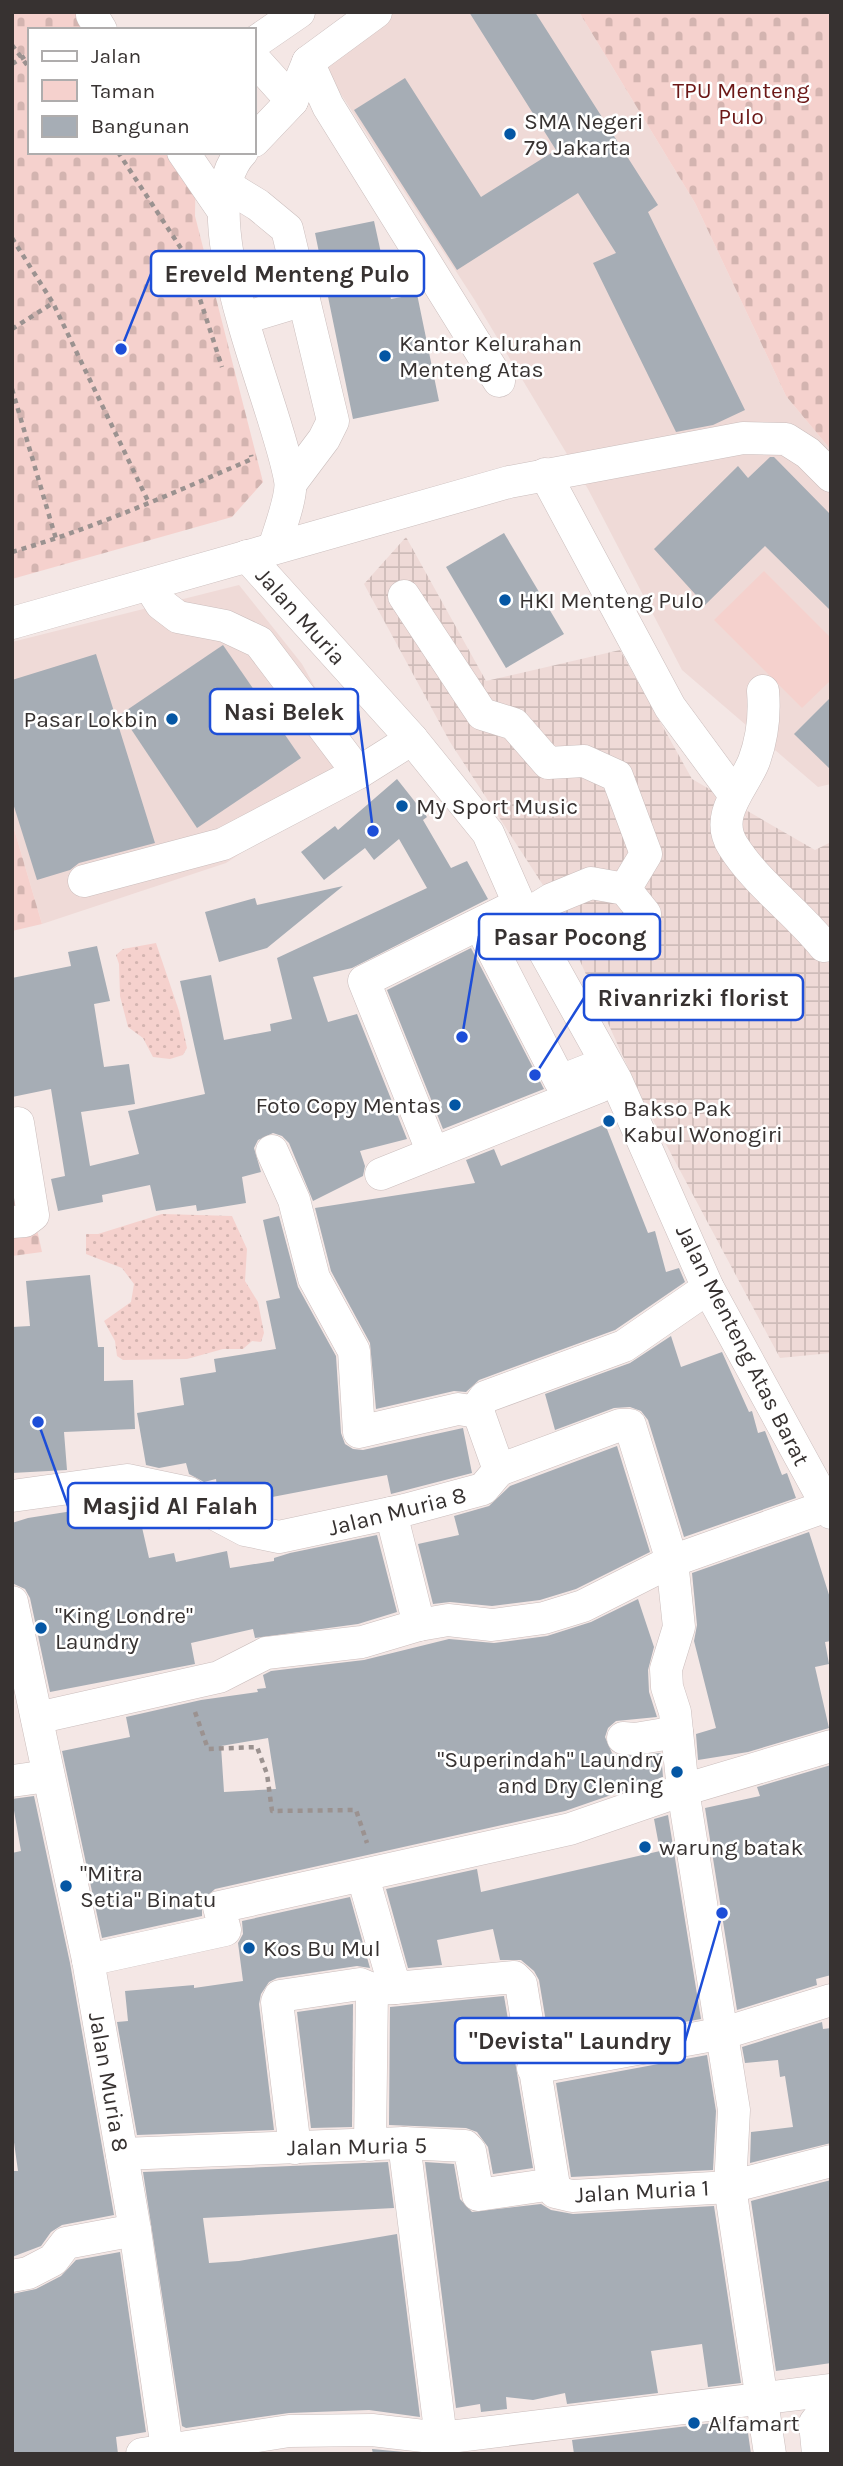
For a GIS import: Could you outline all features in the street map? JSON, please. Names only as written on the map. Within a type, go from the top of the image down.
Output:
[{"type":"street","points":[[256,42],[299,12]]},
{"type":"street","points":[[256,139],[292,101],[308,62],[376,12]]},
{"type":"street","points":[[256,61],[292,101]]},
{"type":"street","points":[[308,62],[328,106],[499,381]]},
{"type":"street","points":[[185,154],[224,197],[258,205],[287,229],[333,421],[324,439],[291,483],[261,552]]},
{"type":"street","points":[[240,154],[232,163],[224,197],[229,267],[291,483]]},
{"type":"street","points":[[244,318],[304,300]]},
{"type":"street","points":[[12,623],[509,482],[743,438],[786,439],[808,453],[831,476]]},
{"type":"street","points":[[543,475],[670,707],[743,779]]},
{"type":"street","name":"Jalan Muria","points":[[261,552],[412,739]]},
{"type":"street","points":[[149,584],[161,604],[178,617],[225,626],[259,642],[358,773]]},
{"type":"street","points":[[404,596],[482,715],[514,724],[548,763],[584,761],[617,776],[646,854],[625,889]]},
{"type":"street","points":[[763,691],[765,711],[743,779],[728,814],[731,843],[754,874],[808,926],[824,946]]},
{"type":"street","points":[[83,881],[223,844],[358,773],[412,739]]},
{"type":"street","name":"Jalan Menteng Atas Barat","points":[[412,739],[488,833],[522,910],[611,1071],[708,1288],[829,1509]]},
{"type":"street","points":[[433,1153],[365,981],[522,910],[591,883],[625,889],[645,914]]},
{"type":"street","points":[[522,910],[488,939],[560,1082],[611,1071]]},
{"type":"street","points":[[381,1174],[611,1071]]},
{"type":"street","points":[[12,1222],[25,1221],[33,1215],[18,1123]]},
{"type":"street","points":[[272,1151],[294,1200],[314,1278],[354,1351],[359,1432],[458,1409],[478,1412]]},
{"type":"street","points":[[499,1470],[477,1408],[485,1397],[624,1346],[708,1288]]},
{"type":"street","name":"Jalan Muria 8","points":[[12,1496],[127,1480],[189,1493],[213,1513],[245,1530],[279,1537],[391,1513],[483,1489],[499,1470],[620,1425],[630,1425],[672,1560]]},
{"type":"street","points":[[37,1718],[219,1677],[266,1653],[362,1642],[419,1625],[448,1620],[492,1625],[544,1618],[583,1606],[672,1560],[829,1509]]},
{"type":"street","points":[[391,1513],[419,1625]]},
{"type":"street","points":[[672,1560],[679,1627],[666,1669],[677,1732],[683,1790],[724,2033],[734,2110],[730,2187],[764,2397],[770,2454]]},
{"type":"street","name":"Jalan Muria 8","points":[[12,1602],[17,1641],[37,1718],[88,1960],[135,2230],[153,2452]]},
{"type":"street","points":[[623,1738],[635,1739],[677,1732]]},
{"type":"street","points":[[88,1960],[225,1930],[219,1907],[570,1829],[683,1790],[831,1746]]},
{"type":"street","points":[[12,1781],[48,1776]]},
{"type":"street","points":[[370,1875],[383,1989],[370,2145]]},
{"type":"street","name":"Jalan Muria 1","points":[[383,1989],[514,1977],[521,1984],[555,2192],[572,2196],[730,2187]]},
{"type":"street","points":[[295,2148],[277,2003],[280,1996],[360,1984],[383,1989]]},
{"type":"street","points":[[533,2068],[724,2033],[831,2000]]},
{"type":"street","points":[[404,2143],[449,2444]]},
{"type":"street","name":"Jalan Muria 5","points":[[122,2154],[404,2143],[465,2146],[470,2151],[478,2195],[553,2184]]},
{"type":"street","points":[[730,2187],[831,2161]]},
{"type":"street","points":[[12,2276],[28,2273],[53,2260],[66,2243],[135,2230]]},
{"type":"street","points":[[153,2452],[289,2431],[372,2430],[449,2444],[539,2440],[764,2397],[831,2390]]},
{"type":"street","points":[[818,2454],[815,2423],[822,2414],[831,2412]]},
{"type":"path","points":[[12,45],[28,67]]},
{"type":"path","points":[[12,64],[28,54]]},
{"type":"path","points":[[119,154],[186,256],[223,370]]},
{"type":"path","points":[[12,238],[53,303],[149,503]]},
{"type":"path","points":[[12,328],[53,303]]},
{"type":"path","points":[[12,389],[56,539]]},
{"type":"path","points":[[12,552],[56,539],[149,503],[252,459],[248,446]]},
{"type":"path","points":[[185,1684],[208,1749],[257,1747],[267,1774],[272,1811],[356,1810],[370,1875]]},
{"type":"shaded area","points":[[393,12],[579,12],[695,203],[786,396],[831,450],[831,784],[818,787],[682,670],[588,489],[474,299],[322,65]]},
{"type":"shaded area","points":[[406,537],[486,681],[620,650],[692,779],[815,850],[831,842],[831,1353],[780,1358],[644,1103],[552,899],[450,742],[364,584]]},
{"type":"shaded area","name":"Pasar Lokbin","points":[[239,585],[302,664],[363,773],[226,863],[42,924],[12,822],[12,642]]},
{"type":"green space","points":[[12,12],[99,12],[111,28],[28,28],[28,154],[196,154],[195,216],[263,482],[232,517],[12,579]]},
{"type":"green space","name":"TPU Menteng Pulo","points":[[579,12],[831,12],[831,450],[786,396],[695,203]]},
{"type":"green space","points":[[764,571],[831,638],[831,680],[802,708],[714,620]]},
{"type":"green space","points":[[12,822],[42,924],[12,931]]},
{"type":"green space","points":[[156,943],[179,1011],[187,1048],[183,1055],[170,1059],[153,1057],[143,1038],[128,1027],[120,996],[119,964],[116,955],[123,949]]},
{"type":"green space","points":[[12,1117],[42,1252],[12,1256]]},
{"type":"green space","points":[[162,1214],[232,1216],[247,1249],[245,1281],[258,1302],[264,1333],[261,1342],[252,1341],[243,1349],[223,1349],[187,1359],[123,1360],[117,1356],[115,1341],[104,1321],[131,1302],[134,1284],[122,1268],[86,1254],[86,1234],[98,1234]]},
{"type":"building","points":[[469,12],[535,12],[658,205],[648,212],[745,410],[713,425],[676,432],[593,263],[616,253],[578,193],[457,270],[354,110],[405,78],[481,197],[556,150]]},
{"type":"building","name":"Kantor Kelurahan Menteng Atas","points":[[374,221],[391,299],[417,294],[439,401],[353,419],[315,233]]},
{"type":"building","points":[[770,457],[774,457],[831,515],[831,611],[765,546],[705,605],[654,549],[738,466],[748,478]]},
{"type":"building","name":"HKI Menteng Pulo","points":[[504,533],[564,634],[506,668],[446,567]]},
{"type":"building","points":[[223,645],[301,758],[197,828],[121,714]]},
{"type":"building","points":[[96,654],[155,843],[79,863],[70,870],[37,880],[12,800],[12,680]]},
{"type":"building","points":[[831,697],[831,770],[794,734]]},
{"type":"building","points":[[397,779],[427,817],[423,820],[451,868],[467,861],[488,899],[352,968],[313,977],[328,1022],[357,1014],[407,1139],[360,1151],[365,1166],[363,1176],[313,1201],[289,1143],[282,1136],[273,1133],[258,1140],[254,1148],[261,1172],[242,1177],[246,1203],[197,1211],[196,1205],[156,1211],[150,1185],[102,1195],[103,1202],[58,1211],[51,1179],[65,1176],[51,1089],[12,1097],[12,978],[71,966],[68,952],[97,946],[110,1001],[94,1004],[104,1067],[129,1064],[135,1104],[81,1112],[90,1166],[139,1154],[128,1111],[205,1094],[180,981],[211,975],[224,1040],[271,1031],[270,1024],[292,1019],[277,958],[427,888],[399,839],[374,860],[365,848],[324,880],[301,852],[335,826],[338,830]]},
{"type":"building","points":[[343,886],[267,948],[219,962],[205,912],[255,898],[257,905]]},
{"type":"building","points":[[471,948],[544,1089],[443,1129],[387,990]]},
{"type":"building","points":[[605,1124],[648,1233],[655,1231],[666,1272],[679,1268],[685,1282],[615,1330],[479,1380],[466,1392],[454,1391],[376,1409],[370,1343],[331,1271],[315,1208],[475,1183],[466,1160],[494,1149],[501,1166]]},
{"type":"building","points":[[279,1216],[298,1287],[336,1356],[341,1433],[345,1444],[353,1449],[363,1450],[463,1428],[472,1473],[391,1494],[387,1475],[235,1504],[218,1494],[216,1479],[204,1482],[189,1474],[186,1463],[159,1468],[146,1465],[137,1413],[184,1405],[180,1378],[216,1372],[214,1359],[276,1349],[266,1301],[280,1298],[263,1220]]},
{"type":"building","points":[[90,1275],[98,1347],[104,1347],[104,1381],[133,1380],[135,1429],[64,1432],[67,1470],[12,1473],[12,1327],[30,1326],[26,1281]]},
{"type":"building","points":[[671,1336],[681,1367],[722,1352],[749,1412],[752,1411],[758,1433],[765,1431],[782,1475],[787,1473],[796,1498],[684,1537],[648,1420],[641,1411],[630,1407],[614,1408],[555,1430],[545,1394],[630,1363]]},
{"type":"building","points":[[617,1446],[650,1552],[576,1589],[540,1600],[492,1606],[450,1602],[433,1604],[418,1544],[459,1535],[454,1516],[489,1506],[510,1486]]},
{"type":"building","points":[[136,1501],[149,1558],[174,1553],[176,1562],[227,1551],[230,1568],[274,1561],[274,1558],[290,1553],[377,1535],[397,1612],[358,1624],[255,1638],[253,1629],[191,1643],[195,1664],[50,1692],[30,1598],[25,1589],[14,1584],[12,1523],[28,1518]]},
{"type":"building","points":[[809,1532],[831,1601],[831,1641],[825,1642],[829,1664],[815,1667],[829,1728],[748,1752],[698,1760],[696,1734],[716,1728],[694,1641],[697,1625],[692,1573]]},
{"type":"building","points":[[638,1599],[654,1647],[648,1670],[649,1692],[657,1717],[616,1721],[608,1728],[605,1737],[612,1753],[621,1756],[661,1753],[663,1777],[565,1811],[215,1889],[202,1901],[202,1916],[102,1938],[62,1751],[130,1737],[126,1717],[201,1700],[258,1692],[257,1689],[266,1688],[263,1675],[271,1671],[364,1660],[449,1639],[494,1643],[547,1636],[591,1622]],"holes":[[[268,1738],[276,1789],[224,1792],[221,1746]]]},
{"type":"building","points":[[831,1765],[831,1975],[816,1979],[817,1985],[737,2010],[705,1808],[760,1796],[757,1787]]},
{"type":"building","points":[[34,1796],[70,1963],[114,2215],[62,2225],[51,2232],[41,2246],[12,2257],[12,2171],[18,2171],[12,2128],[12,1853],[21,1851],[12,1799]]},
{"type":"building","points":[[668,1815],[701,2019],[550,2046],[539,1980],[534,1971],[521,1960],[500,1960],[493,1929],[437,1940],[442,1965],[408,1968],[386,1889],[477,1869],[481,1892],[660,1851],[654,1819]]},
{"type":"building","points":[[350,1897],[370,1968],[357,1966],[277,1978],[269,1982],[261,1994],[259,2004],[274,2130],[137,2135],[117,2022],[128,2021],[125,1991],[194,1985],[194,1988],[243,1981],[238,1943],[243,1934],[242,1921]]},
{"type":"building","points":[[504,1996],[533,2168],[493,2174],[488,2147],[477,2132],[466,2128],[389,2125],[390,2007]]},
{"type":"building","points":[[353,2004],[352,2127],[311,2128],[297,2012]]},
{"type":"building","points":[[822,2022],[823,2029],[831,2028],[831,2143],[750,2163],[751,2132],[793,2127],[785,2076],[780,2077],[778,2060],[745,2063],[742,2047]]},
{"type":"building","points":[[707,2055],[716,2111],[713,2170],[571,2177],[556,2083]]},
{"type":"building","points":[[388,2162],[394,2208],[203,2218],[209,2263],[239,2261],[397,2234],[420,2417],[369,2410],[289,2413],[186,2428],[182,2426],[143,2172]]},
{"type":"building","points":[[425,2162],[454,2164],[460,2199],[472,2212],[541,2204],[551,2210],[573,2214],[714,2206],[741,2383],[708,2387],[702,2344],[651,2351],[658,2393],[567,2404],[565,2393],[533,2400],[506,2397],[507,2409],[481,2412],[480,2404],[456,2408]]},
{"type":"building","points":[[831,2180],[831,2363],[776,2371],[751,2201]]},
{"type":"building","points":[[120,2252],[146,2432],[116,2437],[118,2454],[12,2454],[12,2294],[36,2289],[61,2276],[76,2260]]},
{"type":"building","points":[[746,2419],[751,2454],[574,2454],[572,2440]]},
{"type":"building","points":[[372,2449],[415,2453],[415,2454],[373,2454]]},
{"type":"place","name":"SMA Negeri 79 Jakarta","points":[[510,134]]},
{"type":"place","name":"Ereveld Menteng Pulo","points":[[121,349]]},
{"type":"place","name":"Kantor Kelurahan Menteng Atas","points":[[385,356]]},
{"type":"place","name":"HKI Menteng Pulo","points":[[505,600]]},
{"type":"place","name":"Pasar Lokbin","points":[[172,719]]},
{"type":"place","name":"My Sport Music","points":[[402,806]]},
{"type":"place","name":"Nasi Belek","points":[[373,831]]},
{"type":"place","name":"Pasar Pocong","points":[[462,1037]]},
{"type":"place","name":"Rivanrizki florist","points":[[535,1075]]},
{"type":"place","name":"Foto Copy Mentas","points":[[455,1105]]},
{"type":"place","name":"Bakso Pak Kabul Wonogiri","points":[[609,1121]]},
{"type":"place","name":"Masjid Al Falah","points":[[38,1422]]},
{"type":"place","name":"\"King Londre\" Laundry","points":[[41,1628]]},
{"type":"place","name":"\"Superindah\" Laundry and Dry Clening","points":[[677,1772]]},
{"type":"place","name":"warung batak","points":[[645,1847]]},
{"type":"place","name":"\"Mitra Setia\" Binatu","points":[[66,1886]]},
{"type":"place","name":"\"Devista\" Laundry","points":[[722,1913]]},
{"type":"place","name":"Kos Bu Mul","points":[[249,1948]]},
{"type":"place","name":"Alfamart","points":[[694,2423]]}]
